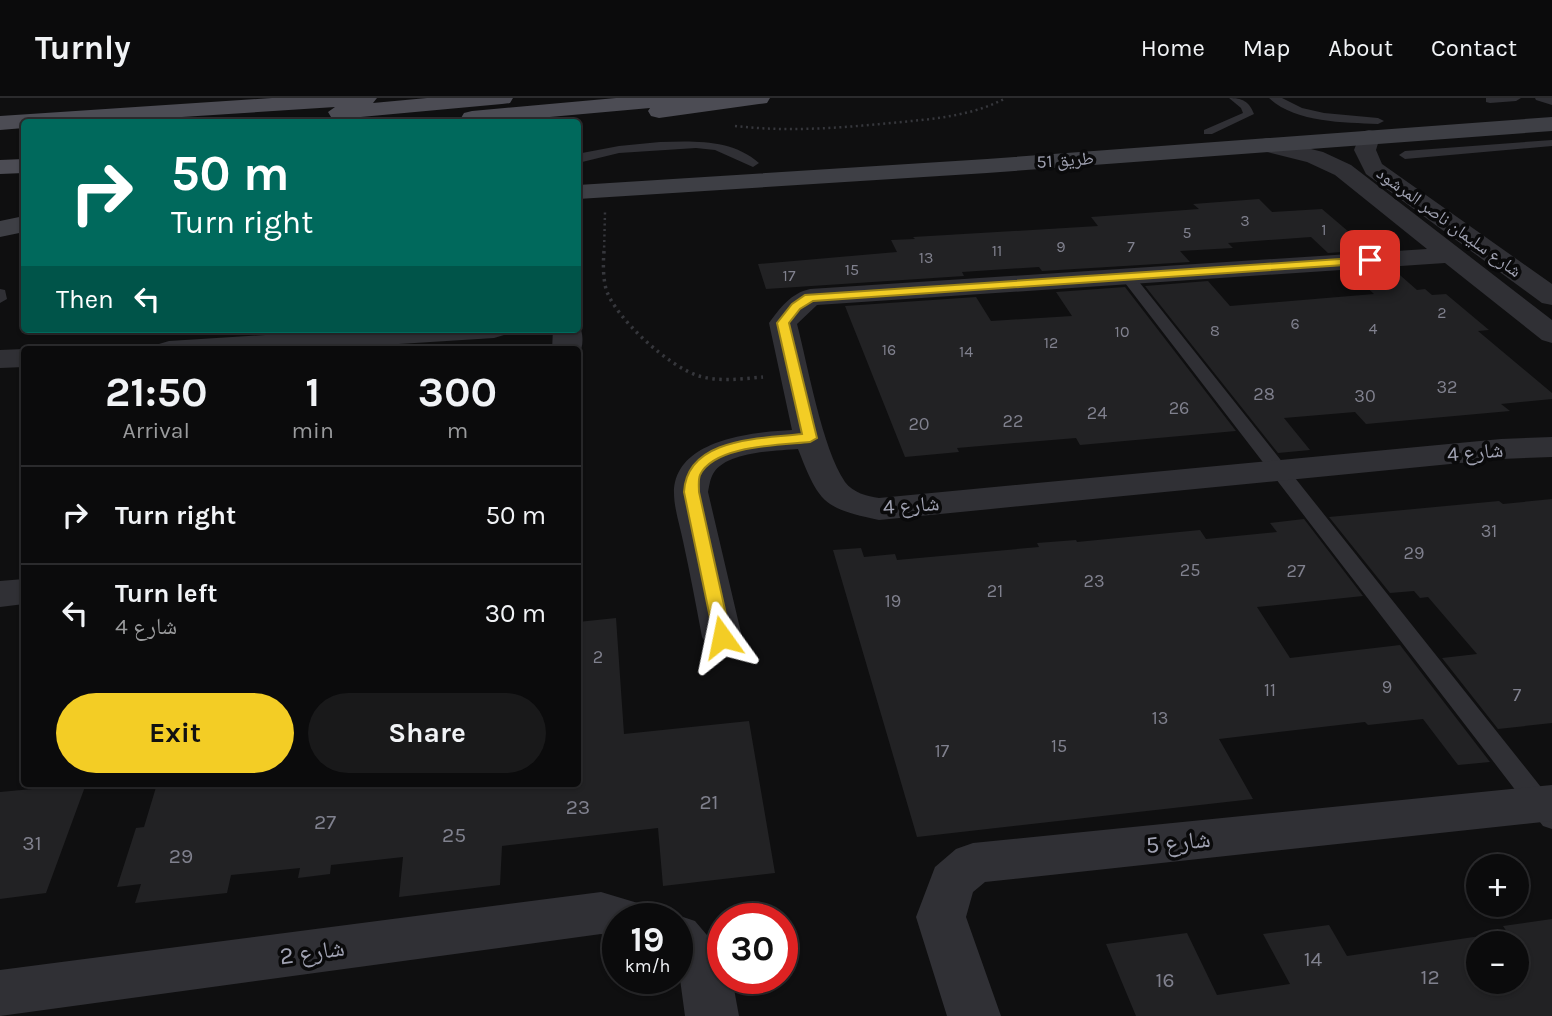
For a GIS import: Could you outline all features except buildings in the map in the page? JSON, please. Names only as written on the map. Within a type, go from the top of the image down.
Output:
[{"type":"main road","points":[[0,116],[70,119],[366,98]]},
{"type":"main road","points":[[248,119],[502,98]]},
{"type":"main road","points":[[458,119],[685,98]]},
{"type":"main road","points":[[581,121],[759,98]]},
{"type":"main road","points":[[0,123],[21,122]]},
{"type":"main road","points":[[0,134],[21,133]]},
{"type":"street","name":"طريق 51","points":[[581,174],[752,163],[897,162],[1266,145],[1373,129],[1552,110]]},
{"type":"street","name":"طريق 51","points":[[936,160],[1208,132],[1373,129],[1490,117],[1552,124]]},
{"type":"street","name":"شارع سليمان ناصر المرشود","points":[[1373,129],[1364,147],[1365,156],[1374,169],[1552,297]]},
{"type":"street","name":"شارع سليمان ناصر المرشود","points":[[1266,145],[1315,157],[1343,170],[1552,334]]},
{"type":"street","name":"طريق 51","points":[[581,192],[897,162]]},
{"type":"street","points":[[1343,170],[1374,169]]},
{"type":"street","points":[[0,229],[21,225]]},
{"type":"street","points":[[0,248],[21,244]]},
{"type":"street","name":"شارع 4","points":[[1451,255],[810,297],[796,307],[783,323],[810,438],[831,488],[850,502],[879,509],[1277,470],[1552,447]]},
{"type":"street","points":[[277,346],[443,333]]},
{"type":"street","points":[[0,359],[21,358]]},
{"type":"street","points":[[722,637],[691,492],[692,477],[702,463],[720,452],[743,446],[810,438]]},
{"type":"street","points":[[0,594],[21,592]]},
{"type":"street","name":"شارع 5","points":[[974,1016],[941,917],[952,881],[973,863],[1548,809]]},
{"type":"street","name":"شارع 2","points":[[0,994],[602,913]]},
{"type":"street","points":[[693,956],[705,971],[712,1016]]},
{"type":"lane","points":[[1208,132],[1245,117],[1250,111],[1234,98]]},
{"type":"lane","points":[[1541,98],[1552,102]]},
{"type":"lane","points":[[1247,106],[1272,104],[1373,129]]},
{"type":"lane","points":[[1490,117],[1513,146]]},
{"type":"lane","points":[[1490,117],[1513,146]]},
{"type":"lane","points":[[1405,155],[1490,117]]},
{"type":"lane","points":[[1513,146],[1552,143]]},
{"type":"lane","points":[[581,158],[593,152],[698,145],[720,149],[752,163]]},
{"type":"lane","points":[[1127,276],[1277,470],[1548,809]]},
{"type":"lane","points":[[0,293],[0,299]]},
{"type":"path","points":[[728,125],[786,131],[831,129],[963,115],[986,109],[1006,98]]},
{"type":"path","points":[[605,190],[606,288],[614,304],[630,323],[678,367],[697,376],[740,379],[793,374]]},
{"type":"route","points":[[722,637],[691,492],[692,477],[702,463],[720,452],[743,446],[810,438],[783,323],[796,307],[810,297],[1370,260]]}]
